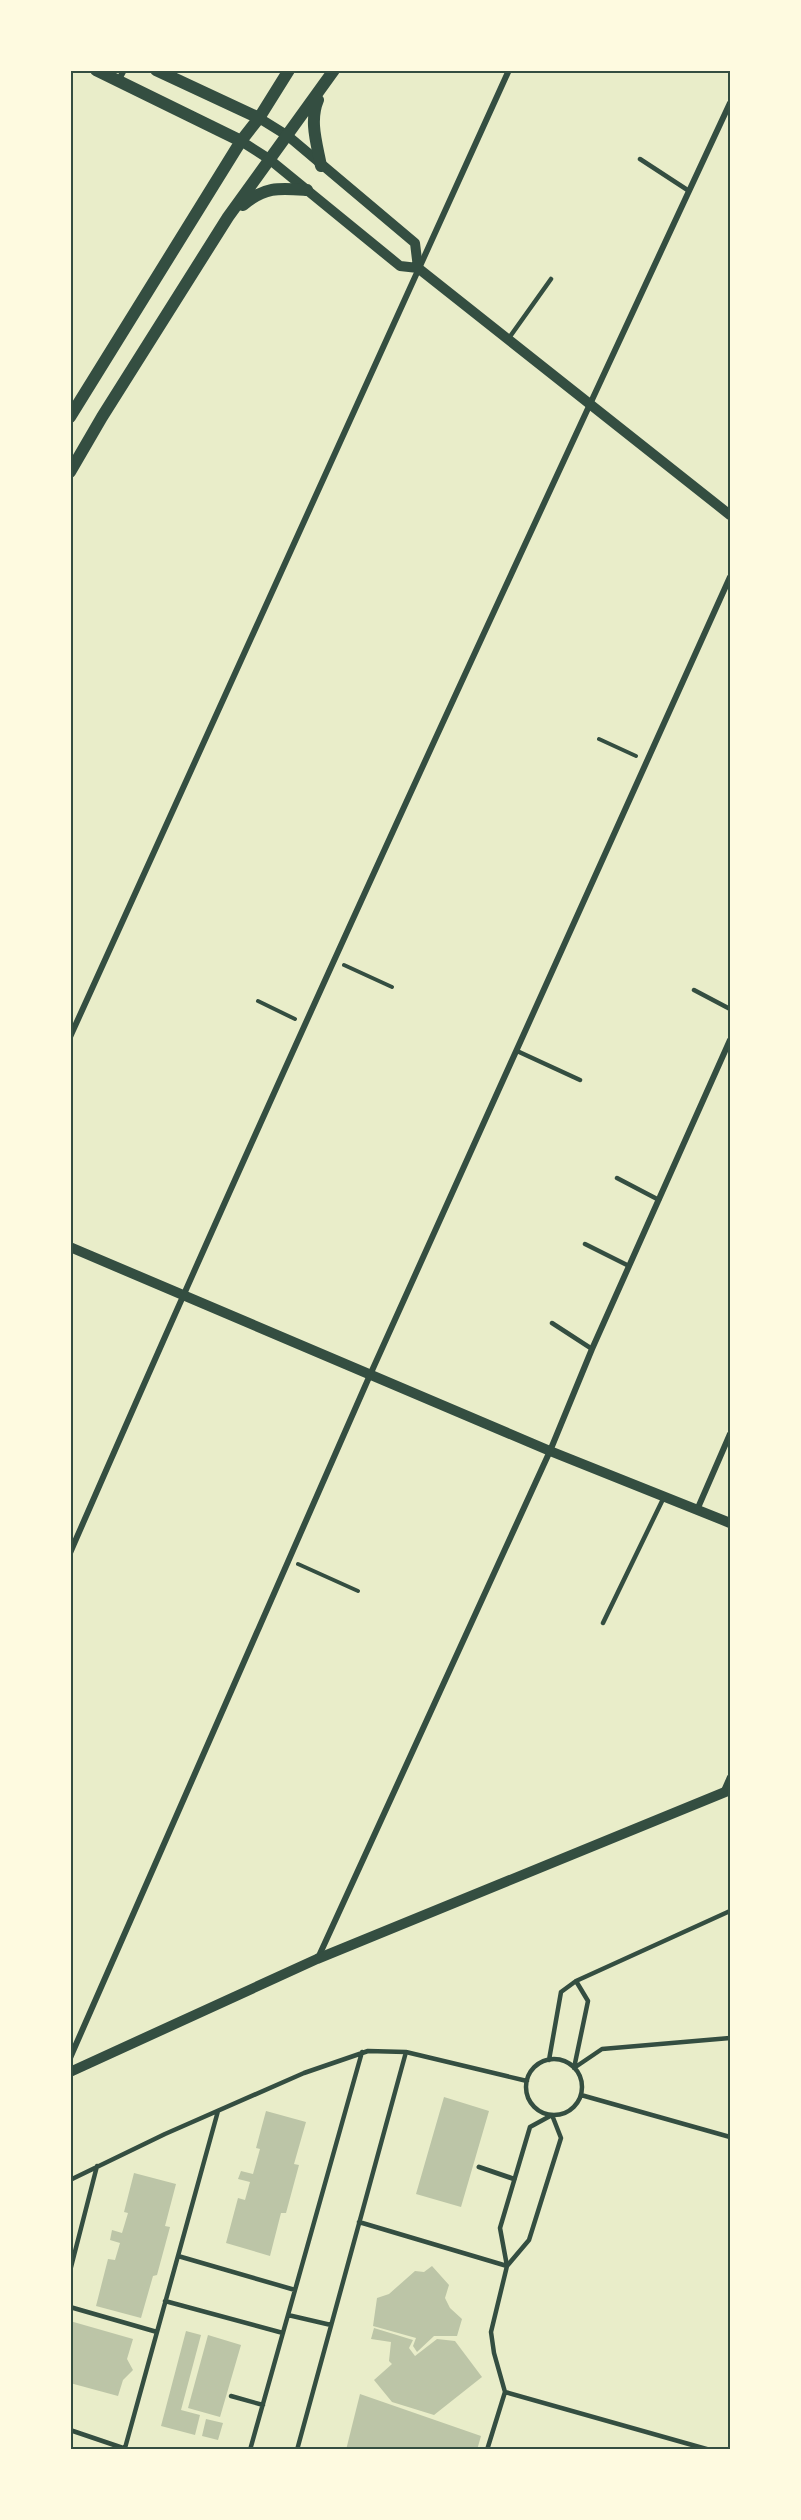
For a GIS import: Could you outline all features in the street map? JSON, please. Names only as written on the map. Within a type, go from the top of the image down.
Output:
[{"type":"main road","points":[[96,70],[121,76],[241,141]]},
{"type":"main road","points":[[156,70],[259,118]]},
{"type":"main road","points":[[70,417],[75,399],[289,70]]},
{"type":"main road","points":[[70,472],[228,217],[334,70]]},
{"type":"main road","points":[[321,166],[314,132],[315,108],[326,82]]},
{"type":"main road","points":[[228,217],[255,195],[275,188],[307,190]]},
{"type":"street","points":[[70,1037],[509,70]]},
{"type":"street","points":[[70,1553],[182,1295],[730,103]]},
{"type":"street","points":[[259,118],[288,136],[415,243],[418,268]]},
{"type":"street","points":[[241,141],[269,159],[400,266],[418,268],[591,402],[730,514]]},
{"type":"street","points":[[70,2058],[370,1375],[730,577]]},
{"type":"street","points":[[317,1959],[550,1450],[592,1348],[730,1040]]},
{"type":"street","points":[[70,1247],[370,1375],[730,1524]]},
{"type":"street","points":[[697,1510],[730,1434]]},
{"type":"street","points":[[70,2072],[317,1959],[727,1792],[730,1777]]},
{"type":"street","points":[[479,2167],[514,2179]]},
{"type":"lane","points":[[640,159],[690,191]]},
{"type":"lane","points":[[509,338],[551,279]]},
{"type":"lane","points":[[694,990],[730,1009]]},
{"type":"lane","points":[[517,1051],[580,1080]]},
{"type":"lane","points":[[618,1178],[658,1200]]},
{"type":"lane","points":[[585,1244],[629,1266]]},
{"type":"lane","points":[[552,1323],[592,1348]]},
{"type":"lane","points":[[603,1623],[664,1497]]},
{"type":"lane","points":[[549,2060],[561,1992],[576,1981],[730,1911]]},
{"type":"lane","points":[[574,2068],[588,2001],[576,1981]]},
{"type":"lane","points":[[574,2068],[602,2049],[730,2038]]},
{"type":"lane","points":[[70,2180],[304,2073],[362,2052],[406,2052],[527,2081]]},
{"type":"lane","points":[[250,2450],[362,2052]]},
{"type":"lane","points":[[297,2450],[406,2052]]},
{"type":"lane","points":[[487,2450],[506,2392],[494,2353],[491,2332],[507,2266],[500,2228],[530,2127],[552,2115],[570,2110],[581,2095],[582,2080],[567,2062],[549,2060],[535,2067],[527,2081],[529,2100],[535,2107],[552,2115],[561,2138],[529,2240],[507,2266]]},
{"type":"lane","points":[[581,2095],[730,2137]]},
{"type":"lane","points":[[70,2430],[127,2449],[218,2111]]},
{"type":"lane","points":[[70,2271],[98,2166]]},
{"type":"lane","points":[[359,2222],[507,2266]]},
{"type":"lane","points":[[178,2256],[295,2290]]},
{"type":"lane","points":[[165,2301],[283,2333]]},
{"type":"lane","points":[[70,2307],[157,2332]]},
{"type":"lane","points":[[288,2315],[331,2325]]},
{"type":"lane","points":[[506,2392],[710,2450]]},
{"type":"lane","points":[[231,2396],[262,2405]]},
{"type":"path","points":[[599,739],[647,762]]},
{"type":"path","points":[[335,961],[392,987]]},
{"type":"path","points":[[258,1001],[306,1024]]},
{"type":"path","points":[[290,1560],[358,1592]]},
{"type":"building","points":[[444,2097],[489,2111],[461,2207],[416,2194]]},
{"type":"building","points":[[266,2111],[306,2122],[294,2164],[299,2165],[286,2213],[281,2213],[270,2256],[226,2243],[238,2198],[245,2200],[250,2182],[238,2179],[241,2171],[253,2174],[260,2149],[256,2148]]},
{"type":"building","points":[[134,2173],[176,2184],[165,2226],[170,2227],[157,2275],[153,2276],[141,2318],[96,2306],[108,2259],[115,2260],[120,2243],[110,2240],[112,2230],[122,2233],[128,2213],[124,2212]]},
{"type":"building","points":[[432,2266],[449,2285],[445,2298],[450,2308],[462,2319],[457,2336],[434,2336],[417,2352],[413,2346],[416,2338],[373,2326],[377,2298],[389,2294],[415,2271],[424,2272]]},
{"type":"building","points":[[70,2321],[133,2339],[127,2359],[133,2370],[123,2380],[118,2396],[70,2383]]},
{"type":"building","points":[[374,2328],[413,2340],[409,2348],[415,2356],[437,2339],[455,2341],[482,2377],[434,2415],[392,2402],[374,2380],[392,2364],[389,2361],[391,2342],[371,2339]]},
{"type":"building","points":[[186,2331],[201,2335],[181,2410],[200,2415],[195,2435],[161,2426]]},
{"type":"building","points":[[208,2335],[241,2345],[220,2417],[188,2408]]},
{"type":"building","points":[[360,2394],[481,2436],[477,2450],[346,2450]]},
{"type":"building","points":[[206,2419],[223,2423],[218,2440],[202,2436]]}]
